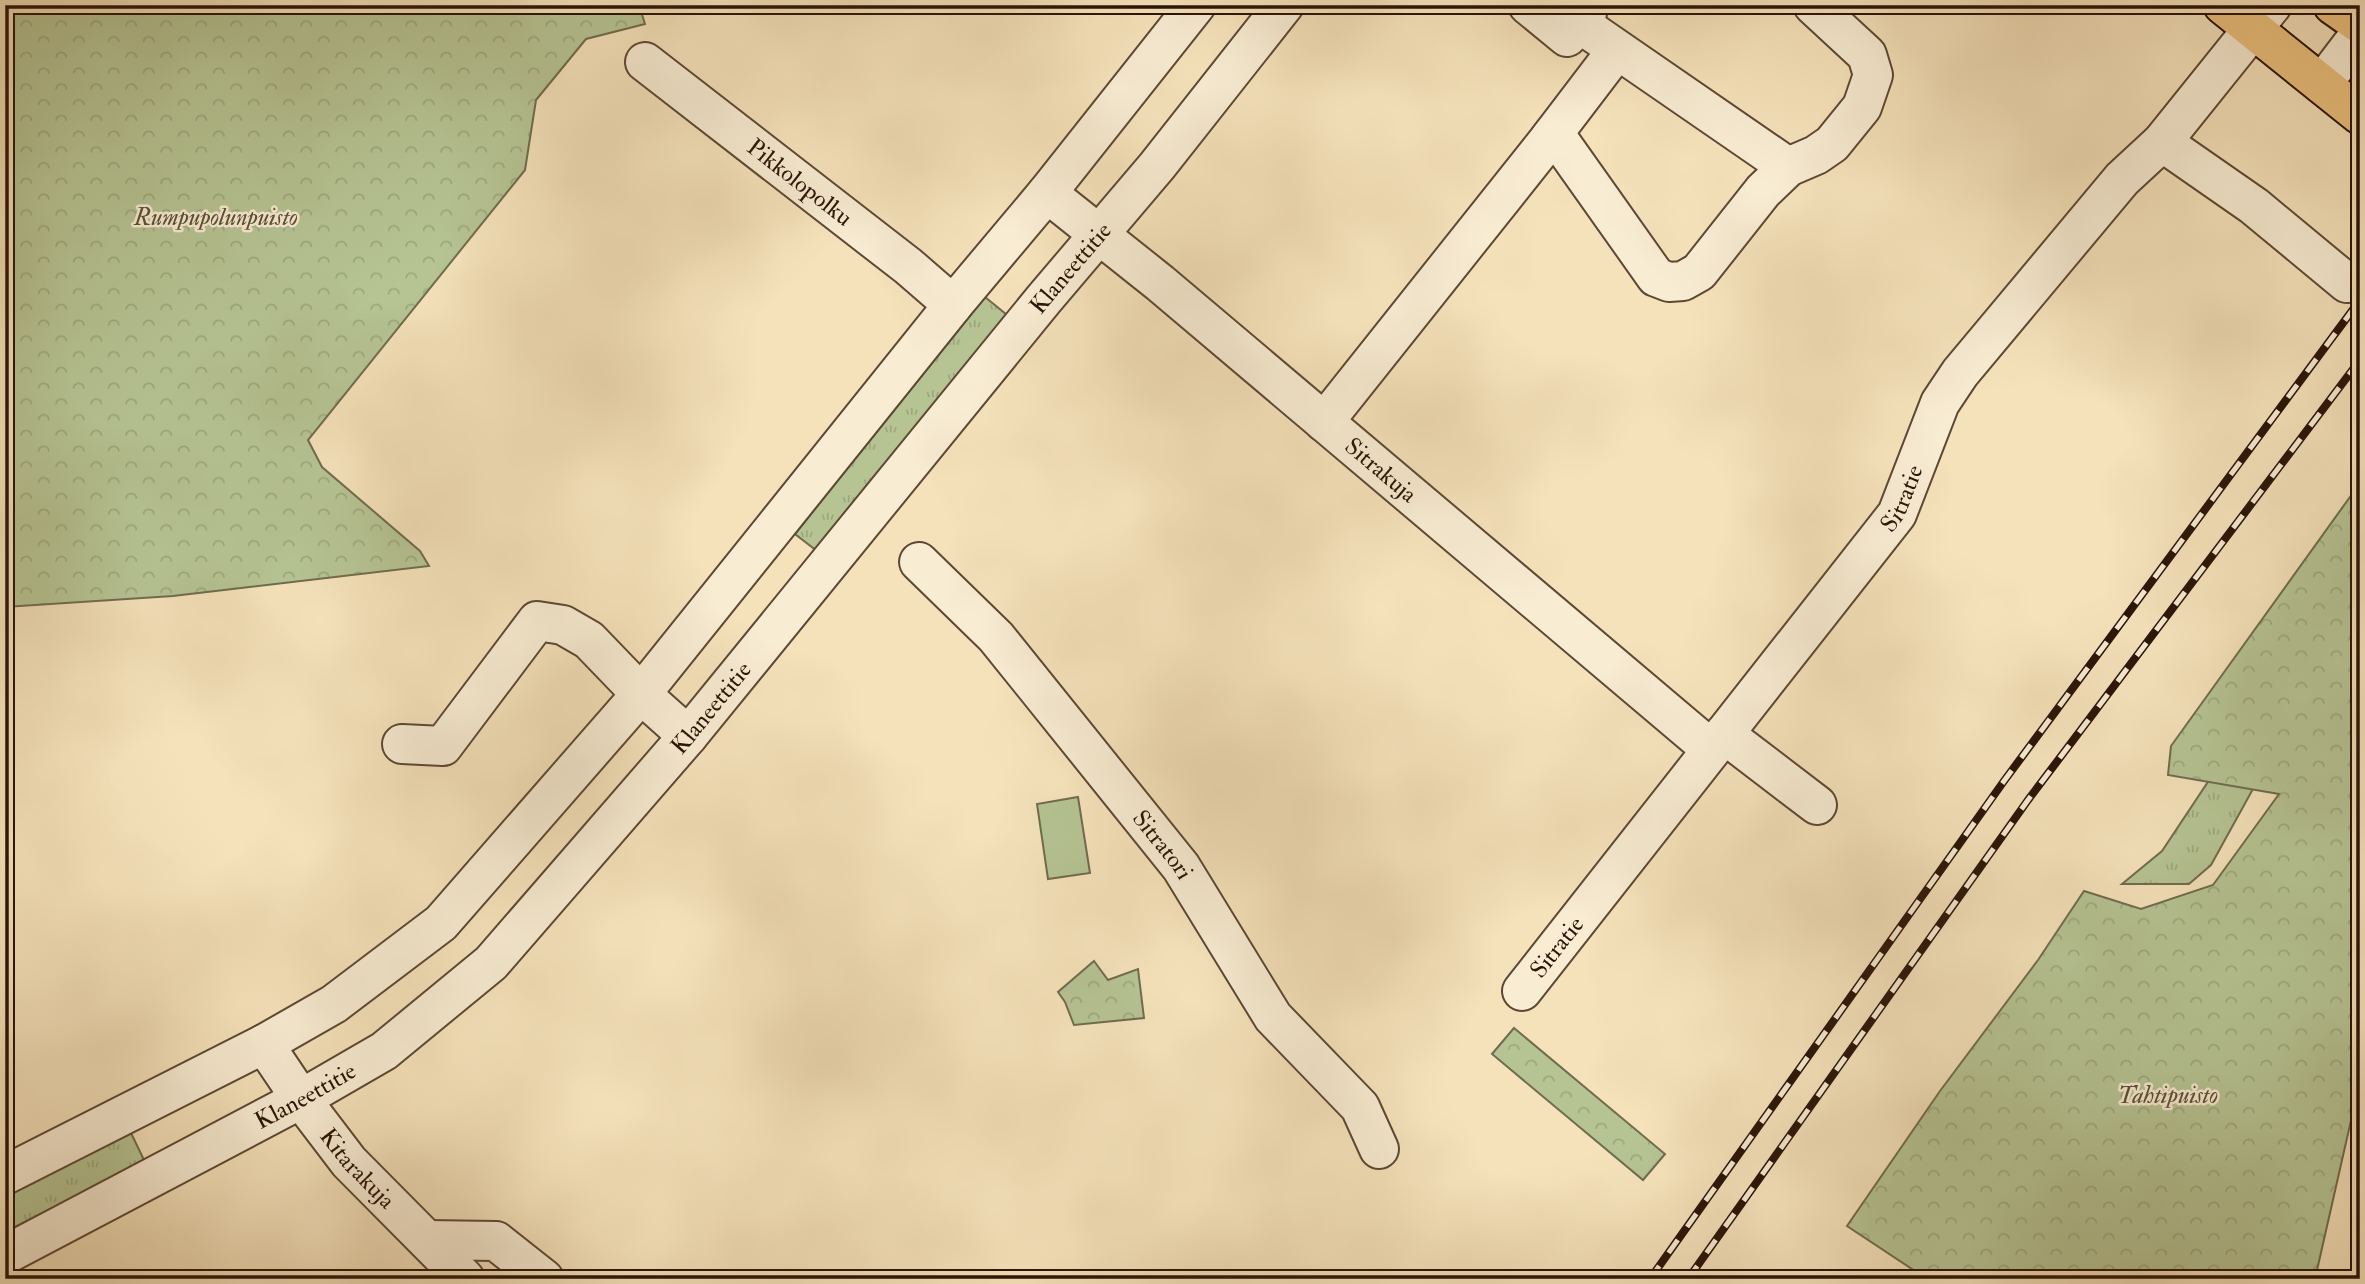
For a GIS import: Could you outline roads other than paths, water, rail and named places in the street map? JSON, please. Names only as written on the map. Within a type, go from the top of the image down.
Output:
[{"type":"main road","points":[[2223,5],[2263,17],[2322,83],[2360,115]]},
{"type":"main road","points":[[2333,5],[2360,24]]},
{"type":"street","points":[[5,1175],[264,1044],[334,1004],[441,923],[641,694],[1196,5]]},
{"type":"street","name":"Klaneettitie","points":[[5,1255],[301,1099],[384,1051],[491,963],[688,736],[1044,299],[1101,235],[1284,5]]},
{"type":"street","points":[[1528,5],[1567,37],[1586,14],[1617,50],[1788,167]]},
{"type":"street","points":[[1324,422],[1554,133],[1656,278],[1670,282],[1683,281],[1699,272],[1763,191],[1788,167],[1832,145],[1861,107],[1873,75],[1867,55],[1813,5]]},
{"type":"street","name":"Sitratie","points":[[1522,991],[1897,514],[1940,403],[1959,373],[2122,179],[2162,142],[2263,17]]},
{"type":"street","points":[[2322,83],[2360,34]]},
{"type":"street","points":[[1550,138],[1617,50]]},
{"type":"street","name":"Pikkolopolku","points":[[645,62],[953,304]]},
{"type":"street","points":[[2162,142],[2254,206],[2347,283]]},
{"type":"street","name":"Sitrakuja","points":[[1047,193],[1717,742],[1817,805]]},
{"type":"street","name":"Sitratori","points":[[919,562],[996,637],[1181,867],[1273,1017],[1360,1107],[1379,1149]]},
{"type":"street","points":[[402,744],[443,746],[537,621],[563,625],[589,640],[641,694],[688,736]]},
{"type":"street","name":"Kitarakuja","points":[[264,1044],[301,1099],[349,1162],[465,1279]]},
{"type":"street","points":[[427,1240],[496,1241],[544,1279]]},
{"type":"railway","points":[[1650,1279],[2004,781],[2360,300]]},
{"type":"railway","points":[[1688,1279],[2028,800],[2360,360]]},
{"type":"park label","name":"Rumpupolunpuisto","points":[[216,217]]},
{"type":"park label","name":"Tahtipuisto","points":[[2168,1095]]}]
